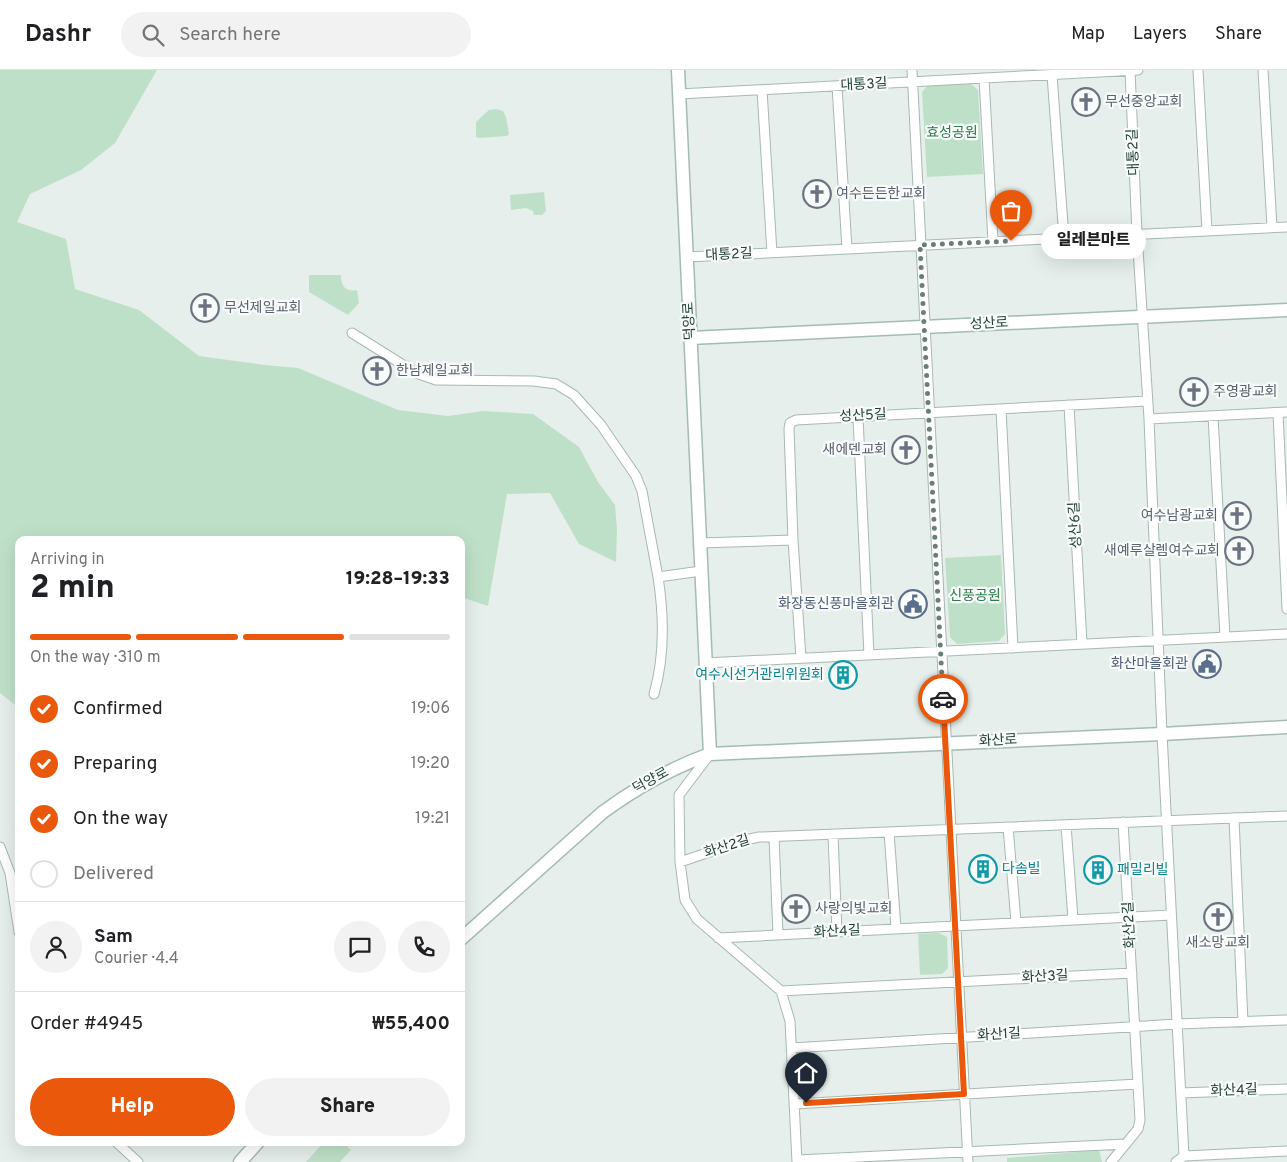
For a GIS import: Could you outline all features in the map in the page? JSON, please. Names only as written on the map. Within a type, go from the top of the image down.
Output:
[{"type":"street","name":"덕양로","points":[[465,935],[603,812],[623,797],[662,775],[710,754],[678,70]]},
{"type":"street","points":[[912,70],[968,1162]]},
{"type":"street","name":"대통2길","points":[[1130,70],[1137,234]]},
{"type":"street","name":"대통3길","points":[[679,94],[1138,70]]},
{"type":"street","points":[[1198,70],[1207,231]]},
{"type":"street","points":[[1263,70],[1272,228]]},
{"type":"street","points":[[1052,74],[1064,238]]},
{"type":"street","points":[[984,78],[993,242]]},
{"type":"street","points":[[836,86],[847,249]]},
{"type":"street","name":"대통2길","points":[[762,90],[772,253]]},
{"type":"street","name":"대통2길","points":[[686,257],[1287,227]]},
{"type":"street","points":[[1137,234],[1148,419],[1157,640],[1184,1156]]},
{"type":"street","name":"성산로","points":[[690,338],[1287,310]]},
{"type":"street","points":[[352,333],[416,373],[436,380],[534,381],[556,384],[574,395],[600,425],[636,476],[642,491],[658,576],[663,640],[660,668],[654,694]]},
{"type":"street","name":"성산5길","points":[[793,540],[788,429],[790,423],[796,420],[1147,401]]},
{"type":"street","name":"성산6길","points":[[1070,405],[1082,644]]},
{"type":"street","points":[[1001,409],[1013,648]]},
{"type":"street","points":[[1148,419],[1282,413],[1287,609]]},
{"type":"street","points":[[1213,416],[1225,637]]},
{"type":"street","points":[[858,417],[869,655]]},
{"type":"street","points":[[700,543],[793,540],[801,658]]},
{"type":"street","points":[[658,576],[701,572]]},
{"type":"street","points":[[706,663],[1287,634]]},
{"type":"street","name":"화산로","points":[[710,754],[1287,727]]},
{"type":"street","points":[[710,754],[679,795],[680,862],[685,900],[697,918],[780,992],[790,1022],[797,1161],[886,1159],[967,1152],[1126,1144]]},
{"type":"street","name":"화산2길","points":[[680,862],[759,837],[1287,816]]},
{"type":"street","points":[[1234,818],[1243,1022]]},
{"type":"street","name":"화산2길","points":[[1123,822],[1136,1027]]},
{"type":"street","points":[[1066,825],[1073,920]]},
{"type":"street","points":[[1008,827],[1016,922]]},
{"type":"street","points":[[890,832],[896,928]]},
{"type":"street","points":[[832,834],[837,932]]},
{"type":"street","points":[[774,837],[778,935]]},
{"type":"street","points":[[0,848],[10,872],[15,905]]},
{"type":"street","points":[[956,925],[1171,915]]},
{"type":"street","name":"화산4길","points":[[718,938],[956,925]]},
{"type":"street","name":"화산3길","points":[[958,981],[1132,973]]},
{"type":"street","points":[[780,992],[958,981]]},
{"type":"street","name":"화산1길","points":[[792,1048],[1177,1024],[1287,1020]]},
{"type":"street","points":[[1112,1162],[1140,1125],[1136,1027]]},
{"type":"street","points":[[795,1104],[1138,1084]]},
{"type":"street","name":"화산4길","points":[[1181,1093],[1287,1089]]},
{"type":"street","points":[[120,1146],[138,1162]]},
{"type":"street","points":[[240,1162],[254,1146]]},
{"type":"street","points":[[1176,1162],[1184,1156],[1287,1151]]},
{"type":"green space","points":[[0,70],[157,70],[115,143],[81,170],[30,194],[17,222],[66,239],[75,289],[139,310],[199,356],[298,368],[398,410],[448,416],[483,411],[533,414],[579,447],[598,482],[615,505],[617,529],[616,562],[579,544],[550,493],[507,494],[488,606],[465,598],[465,536],[15,536],[15,705],[0,693]]},
{"type":"green space","name":"효성공원","points":[[970,83],[978,90],[983,174],[927,177],[922,92],[928,85]]},
{"type":"green space","points":[[489,110],[503,111],[509,134],[507,136],[476,137],[476,122]]},
{"type":"green space","points":[[544,192],[546,211],[542,215],[534,215],[533,211],[526,208],[511,210],[510,195]]},
{"type":"green space","points":[[309,275],[341,275],[344,287],[349,290],[357,290],[359,303],[348,315],[309,292]]},
{"type":"green space","name":"신풍공원","points":[[1001,555],[1005,634],[999,641],[957,644],[950,637],[945,558]]},
{"type":"green space","points":[[939,933],[947,937],[948,968],[942,974],[920,975],[918,934]]},
{"type":"green space","points":[[320,1146],[346,1146],[351,1150],[340,1162],[306,1162]]},
{"type":"green space","points":[[1099,1150],[1102,1162],[1007,1162],[1007,1158]]},
{"type":"way so far","points":[[943,699],[920,245],[1011,241]]},
{"type":"place","name":"무선중앙교회","points":[[1086,102]]},
{"type":"place","name":"여수든든한교회","points":[[817,194]]},
{"type":"place","name":"일레븐마트","points":[[1011,241]]},
{"type":"place","name":"무선제일교회","points":[[205,308]]},
{"type":"place","name":"한남제일교회","points":[[377,371]]},
{"type":"place","name":"주영광교회","points":[[1194,392]]},
{"type":"place","name":"새에덴교회","points":[[906,450]]},
{"type":"place","name":"여수남광교회","points":[[1237,516]]},
{"type":"place","name":"새예루살렘여수교회","points":[[1239,551]]},
{"type":"place","name":"화장동신풍마을회관","points":[[913,604]]},
{"type":"place","name":"화산마을회관","points":[[1207,664]]},
{"type":"place","name":"여수시선거관리위원회","points":[[843,675]]},
{"type":"place","name":"다솜빌","points":[[983,869]]},
{"type":"place","name":"패밀리빌","points":[[1098,870]]},
{"type":"place","name":"사랑의빛교회","points":[[796,909]]},
{"type":"place","name":"새소망교회","points":[[1218,917]]},
{"type":"route","points":[[806,1103],[964,1094],[943,699]]}]
